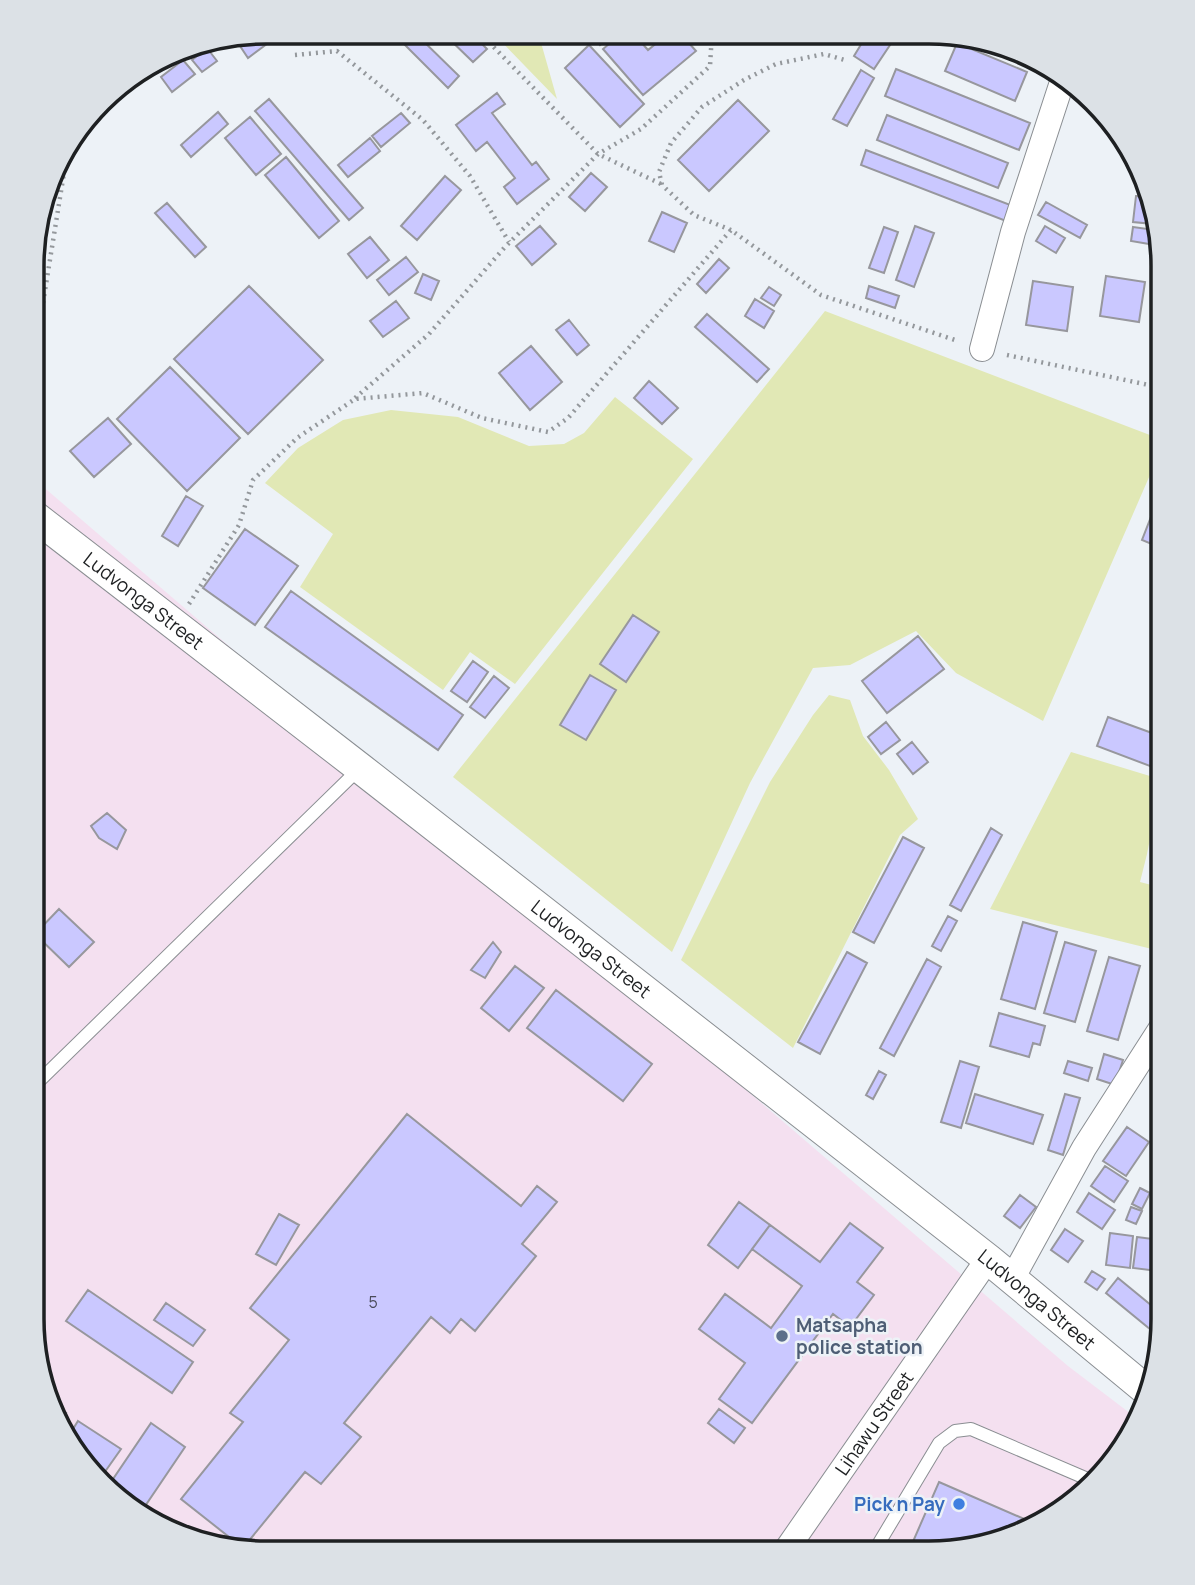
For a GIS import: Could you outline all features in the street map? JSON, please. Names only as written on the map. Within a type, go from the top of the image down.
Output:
[{"type":"street","points":[[982,349],[1013,232],[1060,87]]},
{"type":"street","name":"Ludvonga Street","points":[[44,523],[988,1259],[1141,1385]]},
{"type":"street","points":[[1013,1279],[1084,1149],[1151,1044]]},
{"type":"street","name":"Lihawu Street","points":[[792,1541],[988,1259]]},
{"type":"lane","points":[[44,1076],[360,768]]},
{"type":"lane","points":[[880,1541],[939,1443],[955,1431],[971,1429],[1084,1478]]},
{"type":"path","points":[[491,44],[598,153],[662,185],[694,215],[731,230],[821,295],[982,349],[1151,385]]},
{"type":"path","points":[[176,625],[239,525],[253,480],[297,438],[355,399],[429,334],[509,242],[598,153],[641,130],[710,66],[711,44]]},
{"type":"path","points":[[295,55],[337,51],[423,120],[470,176],[509,242]]},
{"type":"path","points":[[662,185],[659,172],[671,143],[702,107],[744,80],[776,64],[824,54],[848,61]]},
{"type":"path","points":[[44,297],[64,174]]},
{"type":"path","points":[[355,399],[423,393],[482,418],[548,432],[568,418],[731,230]]},
{"type":"shaded area","points":[[44,487],[1068,1366],[1130,1413],[1114,1443],[1076,1486],[1053,1504],[1001,1529],[944,1541],[265,1541],[208,1534],[180,1524],[154,1512],[119,1486],[81,1443],[67,1418],[56,1391],[46,1349]]},
{"type":"green space","points":[[504,44],[541,44],[557,99]]},
{"type":"green space","points":[[825,311],[1151,435],[1151,473],[1043,721],[956,673],[916,631],[850,665],[813,668],[750,783],[672,952],[453,777]]},
{"type":"green space","points":[[615,397],[693,459],[515,684],[470,652],[443,690],[300,587],[333,534],[265,483],[298,448],[343,420],[391,410],[458,417],[529,446],[564,444],[584,433]]},
{"type":"green space","points":[[829,695],[850,700],[863,736],[889,770],[918,819],[900,835],[793,1048],[681,960],[770,782]]},
{"type":"green space","points":[[1071,752],[1151,776],[1151,834],[1140,882],[1151,885],[1151,949],[990,909]]},
{"type":"building","points":[[267,44],[248,58],[240,46]]},
{"type":"building","points":[[404,44],[426,44],[459,76],[448,88]]},
{"type":"building","points":[[454,44],[482,44],[487,49],[473,62]]},
{"type":"building","points":[[609,44],[643,44],[648,50],[655,44],[690,44],[696,51],[643,95],[603,49]]},
{"type":"building","points":[[861,44],[891,44],[874,69],[854,56]]},
{"type":"building","points":[[589,45],[644,104],[620,127],[565,68]]},
{"type":"building","points":[[956,46],[968,48],[1027,72],[1015,101],[945,71]]},
{"type":"building","points":[[209,51],[217,61],[202,72],[192,60]]},
{"type":"building","points":[[183,60],[195,74],[172,92],[161,77]]},
{"type":"building","points":[[896,69],[1030,123],[1019,150],[885,96]]},
{"type":"building","points":[[861,70],[874,78],[847,126],[833,119]]},
{"type":"building","points":[[497,93],[505,104],[492,113],[532,165],[536,162],[549,179],[517,204],[504,187],[515,178],[487,142],[476,151],[456,125]]},
{"type":"building","points":[[269,99],[363,208],[349,220],[255,111]]},
{"type":"building","points":[[738,100],[769,131],[709,191],[678,160]]},
{"type":"building","points":[[218,112],[228,124],[191,157],[181,145]]},
{"type":"building","points":[[401,113],[410,123],[381,147],[372,136]]},
{"type":"building","points":[[887,115],[1008,163],[998,188],[877,140]]},
{"type":"building","points":[[250,117],[281,154],[256,175],[225,138]]},
{"type":"building","points":[[370,138],[380,151],[348,177],[338,165]]},
{"type":"building","points":[[866,150],[1013,206],[1006,221],[861,165]]},
{"type":"building","points":[[286,157],[339,221],[319,238],[265,175]]},
{"type":"building","points":[[591,173],[607,187],[585,211],[569,197]]},
{"type":"building","points":[[445,176],[461,190],[417,240],[401,226]]},
{"type":"building","points":[[1136,196],[1140,196],[1147,223],[1133,222]]},
{"type":"building","points":[[1046,202],[1087,225],[1080,238],[1038,215]]},
{"type":"building","points":[[167,203],[206,247],[195,257],[155,213]]},
{"type":"building","points":[[662,212],[687,223],[674,252],[649,241]]},
{"type":"building","points":[[540,226],[556,244],[532,265],[516,246]]},
{"type":"building","points":[[915,226],[934,233],[914,287],[896,280]]},
{"type":"building","points":[[1045,226],[1065,238],[1056,253],[1036,241]]},
{"type":"building","points":[[884,227],[898,232],[884,273],[869,268]]},
{"type":"building","points":[[1133,227],[1148,229],[1150,244],[1131,241]]},
{"type":"building","points":[[370,237],[389,260],[367,278],[348,254]]},
{"type":"building","points":[[406,257],[418,272],[389,295],[377,280]]},
{"type":"building","points":[[719,259],[729,268],[706,293],[697,284]]},
{"type":"building","points":[[423,274],[439,281],[431,300],[415,293]]},
{"type":"building","points":[[1106,276],[1145,282],[1139,322],[1100,316]]},
{"type":"building","points":[[1033,281],[1073,287],[1067,331],[1026,325]]},
{"type":"building","points":[[249,286],[323,360],[248,434],[174,359]]},
{"type":"building","points":[[869,286],[899,296],[895,308],[866,298]]},
{"type":"building","points":[[769,287],[781,295],[774,306],[761,298]]},
{"type":"building","points":[[755,299],[774,311],[764,328],[745,316]]},
{"type":"building","points":[[396,301],[409,318],[383,337],[370,321]]},
{"type":"building","points":[[707,314],[769,369],[757,382],[695,327]]},
{"type":"building","points":[[569,320],[589,345],[577,355],[556,330]]},
{"type":"building","points":[[531,346],[562,382],[530,410],[499,373]]},
{"type":"building","points":[[170,367],[240,438],[187,491],[117,419]]},
{"type":"building","points":[[649,381],[678,408],[662,424],[634,398]]},
{"type":"building","points":[[108,418],[131,444],[94,477],[70,451]]},
{"type":"building","points":[[186,496],[203,506],[178,546],[162,536]]},
{"type":"building","points":[[1151,517],[1151,544],[1142,540]]},
{"type":"building","points":[[245,529],[298,566],[255,625],[203,588]]},
{"type":"building","points":[[291,591],[463,715],[438,750],[265,627]]},
{"type":"building","points":[[633,615],[659,632],[626,682],[600,664]]},
{"type":"building","points":[[918,636],[944,669],[887,713],[862,681]]},
{"type":"building","points":[[473,661],[488,672],[467,702],[451,691]]},
{"type":"building","points":[[590,675],[616,690],[586,740],[560,725]]},
{"type":"building","points":[[494,676],[509,688],[485,718],[470,707]]},
{"type":"building","points":[[1108,717],[1151,733],[1151,766],[1097,746]]},
{"type":"building","points":[[886,722],[900,740],[881,754],[868,737]]},
{"type":"building","points":[[912,742],[928,762],[913,774],[897,754]]},
{"type":"building","points":[[107,813],[126,830],[117,849],[99,838],[91,826]]},
{"type":"building","points":[[991,828],[1002,835],[961,911],[950,905]]},
{"type":"building","points":[[903,837],[924,848],[874,943],[853,932]]},
{"type":"building","points":[[59,909],[94,942],[69,967],[44,943],[44,925]]},
{"type":"building","points":[[948,916],[957,921],[941,951],[932,946]]},
{"type":"building","points":[[1023,922],[1057,932],[1035,1009],[1001,999]]},
{"type":"building","points":[[493,942],[501,952],[485,978],[471,970]]},
{"type":"building","points":[[1065,942],[1096,951],[1075,1022],[1044,1013]]},
{"type":"building","points":[[847,952],[867,963],[820,1054],[798,1042]]},
{"type":"building","points":[[1109,957],[1140,966],[1118,1040],[1087,1031]]},
{"type":"building","points":[[927,959],[941,967],[894,1056],[880,1048]]},
{"type":"building","points":[[515,966],[544,988],[509,1031],[481,1008]]},
{"type":"building","points":[[556,990],[652,1064],[623,1101],[527,1028]]},
{"type":"building","points":[[999,1013],[1045,1026],[1040,1045],[1033,1043],[1029,1057],[990,1046]]},
{"type":"building","points":[[1104,1054],[1123,1060],[1115,1085],[1097,1079]]},
{"type":"building","points":[[960,1061],[979,1067],[961,1128],[941,1122]]},
{"type":"building","points":[[1068,1061],[1092,1068],[1088,1081],[1064,1073]]},
{"type":"building","points":[[879,1071],[886,1075],[873,1099],[866,1095]]},
{"type":"building","points":[[975,1094],[1043,1115],[1033,1144],[966,1123]]},
{"type":"building","points":[[1065,1094],[1080,1098],[1063,1155],[1048,1150]]},
{"type":"building","points":[[407,1114],[521,1206],[537,1186],[557,1202],[522,1244],[536,1256],[475,1331],[461,1319],[450,1333],[431,1317],[344,1423],[361,1437],[321,1484],[305,1472],[250,1540],[230,1538],[181,1499],[243,1422],[230,1413],[289,1340],[250,1308]]},
{"type":"building","points":[[1127,1127],[1149,1142],[1126,1176],[1103,1161]]},
{"type":"building","points":[[1105,1166],[1128,1181],[1114,1202],[1091,1186]]},
{"type":"building","points":[[1140,1188],[1150,1193],[1142,1209],[1132,1204]]},
{"type":"building","points":[[1089,1193],[1115,1210],[1102,1229],[1077,1212]]},
{"type":"building","points":[[1020,1195],[1036,1207],[1020,1228],[1004,1216]]},
{"type":"building","points":[[739,1202],[770,1225],[738,1268],[708,1245]]},
{"type":"building","points":[[1131,1207],[1142,1211],[1136,1224],[1126,1220]]},
{"type":"building","points":[[279,1214],[299,1225],[276,1265],[256,1254]]},
{"type":"building","points":[[850,1223],[883,1248],[857,1282],[874,1295],[850,1327],[833,1314],[752,1423],[719,1399],[745,1363],[699,1329],[725,1294],[771,1328],[802,1286],[752,1249],[770,1225],[820,1262]]},
{"type":"building","points":[[1065,1229],[1083,1241],[1068,1262],[1051,1250]]},
{"type":"building","points":[[1110,1233],[1133,1236],[1130,1268],[1106,1265]]},
{"type":"building","points":[[1137,1237],[1151,1239],[1151,1270],[1133,1268]]},
{"type":"building","points":[[1092,1271],[1105,1279],[1097,1290],[1085,1282]]},
{"type":"building","points":[[1118,1278],[1151,1305],[1151,1330],[1106,1293]]},
{"type":"building","points":[[88,1290],[193,1362],[172,1393],[66,1321]]},
{"type":"building","points":[[166,1303],[205,1330],[193,1346],[154,1320]]},
{"type":"building","points":[[719,1409],[745,1428],[734,1443],[708,1423]]},
{"type":"building","points":[[78,1421],[121,1449],[105,1472],[81,1443],[73,1429]]},
{"type":"building","points":[[151,1423],[185,1447],[145,1506],[113,1480]]},
{"type":"building","name":"Pick n Pay","points":[[939,1482],[1025,1519],[973,1537],[913,1541]]},
{"type":"place","name":"Matsapha police station","points":[[782,1336]]},
{"type":"place","name":"Pick n Pay","points":[[959,1504]]}]
